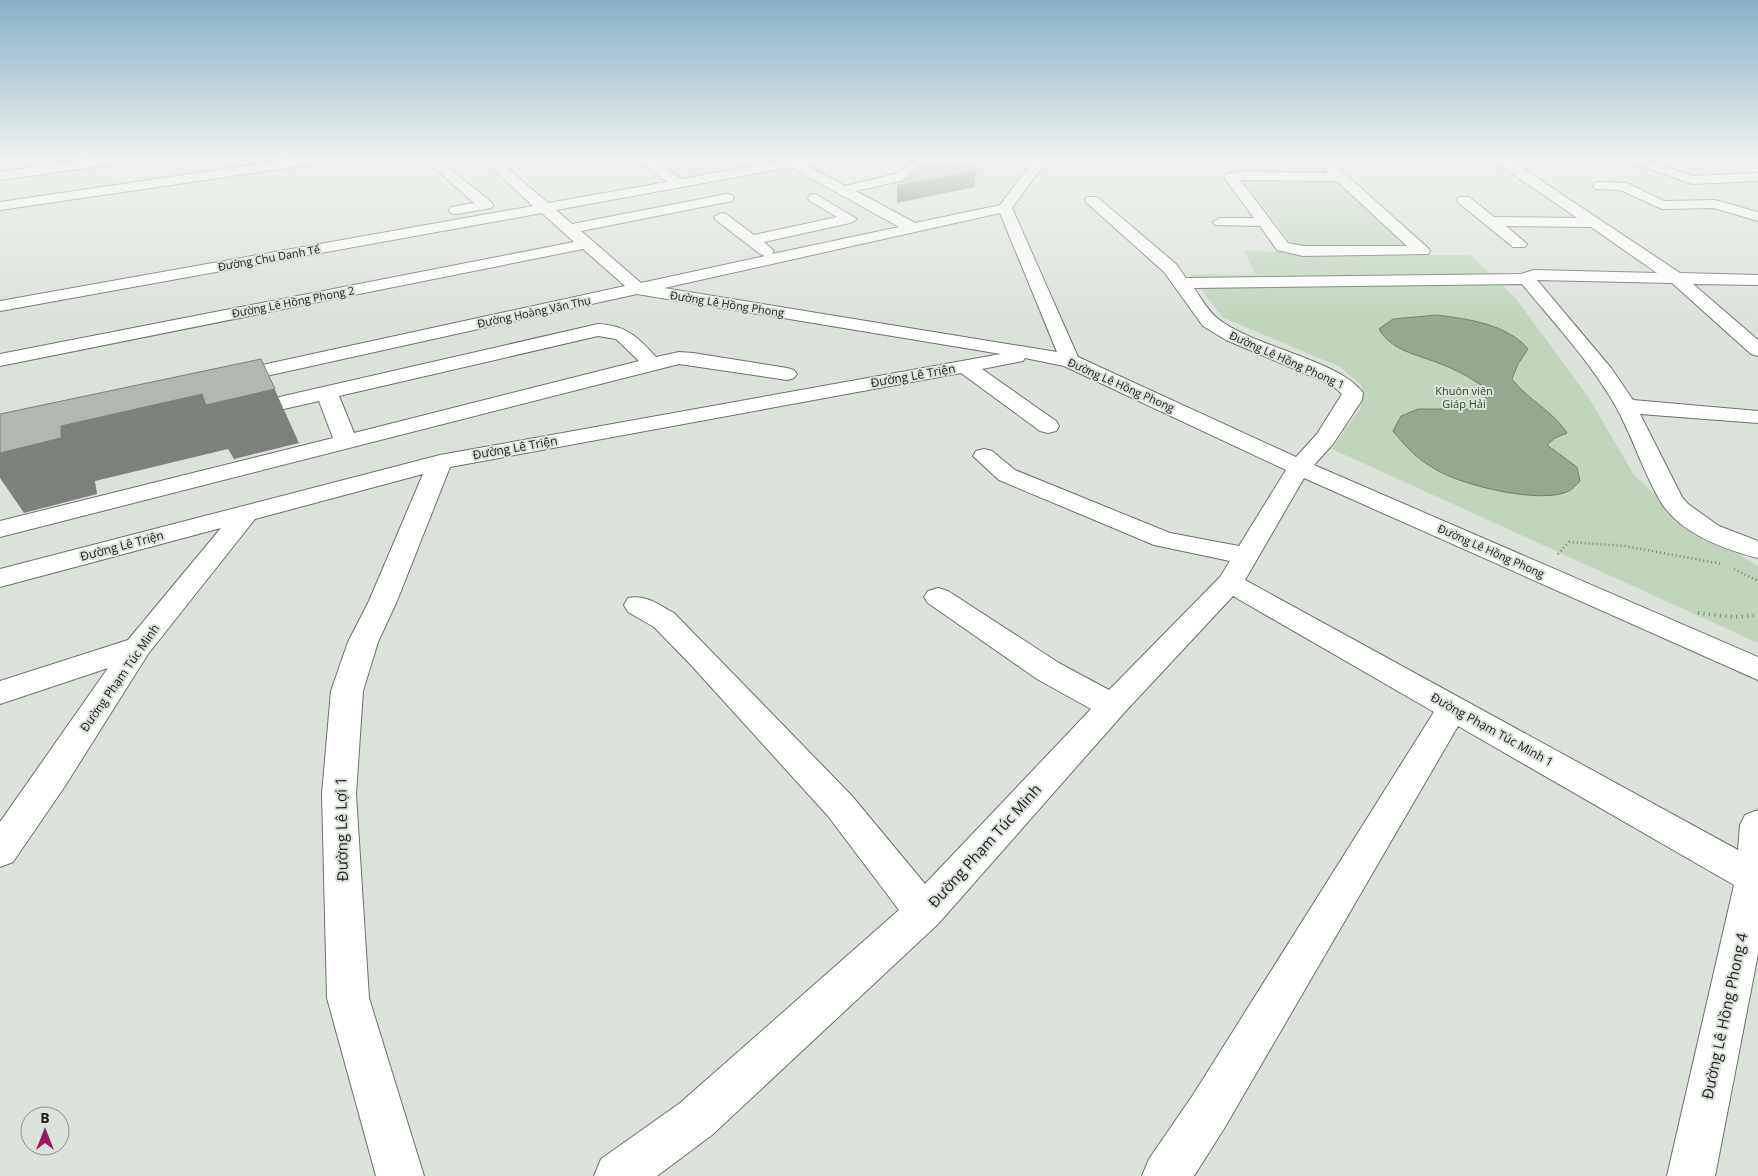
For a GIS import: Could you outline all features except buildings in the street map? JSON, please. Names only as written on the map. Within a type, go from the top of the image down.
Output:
[{"type":"street","points":[[370,224],[424,223],[466,211]]},
{"type":"street","name":"Đường Chu Danh Tể","points":[[0,306],[424,223],[521,211]]},
{"type":"street","points":[[547,211],[638,289]]},
{"type":"street","points":[[569,229],[661,211]]},
{"type":"street","points":[[752,240],[850,219],[836,211]]},
{"type":"street","points":[[882,211],[913,228]]},
{"type":"street","name":"Đường Hoàng Văn Thụ","points":[[209,383],[992,211]]},
{"type":"street","points":[[1006,211],[1067,354]]},
{"type":"street","name":"Đường Lê Hồng Phong 1","points":[[1104,211],[1170,268],[1183,283],[1202,313],[1221,330],[1339,381],[1353,393],[1342,415],[1326,439],[1299,467]]},
{"type":"street","points":[[1244,211],[1218,216],[1265,222]]},
{"type":"street","points":[[1256,211],[1283,247],[1294,250],[1419,253],[1422,251],[1377,211]]},
{"type":"street","points":[[1477,211],[1519,244]]},
{"type":"street","points":[[1578,211],[1676,278],[1758,350]]},
{"type":"street","points":[[1738,211],[1758,217]]},
{"type":"street","points":[[721,217],[776,258]]},
{"type":"street","points":[[1490,221],[1595,223]]},
{"type":"street","name":"Đường Lê Hồng Phong 2","points":[[0,360],[586,244]]},
{"type":"street","points":[[1183,283],[1526,279],[1528,276],[1758,280]]},
{"type":"street","points":[[1526,279],[1604,372],[1626,406],[1671,499],[1678,509],[1702,529],[1758,550]]},
{"type":"street","name":"Đường Lê Hồng Phong","points":[[638,289],[1037,354],[1067,354],[1299,467],[1758,669]]},
{"type":"street","points":[[470,326],[490,355]]},
{"type":"street","points":[[221,418],[598,330],[613,329],[624,334],[652,364]]},
{"type":"street","name":"Đường Lê Triện","points":[[0,578],[248,511],[440,462],[1037,354]]},
{"type":"street","points":[[0,529],[679,358],[787,374]]},
{"type":"street","points":[[966,367],[1048,426]]},
{"type":"street","points":[[327,393],[346,442]]},
{"type":"street","points":[[1626,406],[1758,417]]},
{"type":"street","name":"Đường Phạm Túc Minh 1","points":[[984,456],[1007,475],[1238,569],[1453,708],[1754,878]]},
{"type":"street","name":"Đường Lê Lợi 1","points":[[400,1176],[348,998],[339,794],[347,691],[363,642],[383,601],[440,462]]},
{"type":"street","name":"Đường Phạm Túc Minh","points":[[618,1176],[696,1120],[924,912],[1238,569],[1299,467]]},
{"type":"street","name":"Đường Phạm Túc Minh","points":[[0,850],[53,776],[138,648],[248,511]]},
{"type":"street","points":[[938,597],[1048,671],[1112,706]]},
{"type":"street","points":[[638,605],[664,620],[840,806],[924,912]]},
{"type":"street","points":[[0,693],[138,648]]},
{"type":"street","points":[[1166,1176],[1209,1111],[1453,708]]},
{"type":"street","name":"Đường Lê Hồng Phong 4","points":[[1691,1176],[1754,878],[1758,825]]},
{"type":"path","points":[[1541,573],[1569,542],[1585,541],[1705,560],[1728,566],[1758,581]]},
{"type":"green space","name":"Khuôn viên Giáp Hải","points":[[1267,211],[1378,211],[1428,255],[1470,255],[1514,296],[1589,398],[1634,475],[1681,519],[1758,566],[1758,643],[1332,449],[1361,407],[1362,386],[1340,367],[1222,317],[1190,274],[1256,275],[1244,251],[1298,252]]},
{"type":"shaded area","points":[[1437,315],[1461,318],[1498,328],[1528,349],[1518,364],[1512,379],[1525,393],[1555,418],[1567,433],[1555,438],[1547,445],[1577,467],[1580,481],[1572,489],[1556,495],[1540,496],[1481,487],[1435,469],[1417,457],[1393,431],[1401,416],[1418,409],[1474,409],[1486,401],[1485,388],[1480,384],[1453,369],[1398,347],[1384,336],[1379,329],[1393,319]]}]
